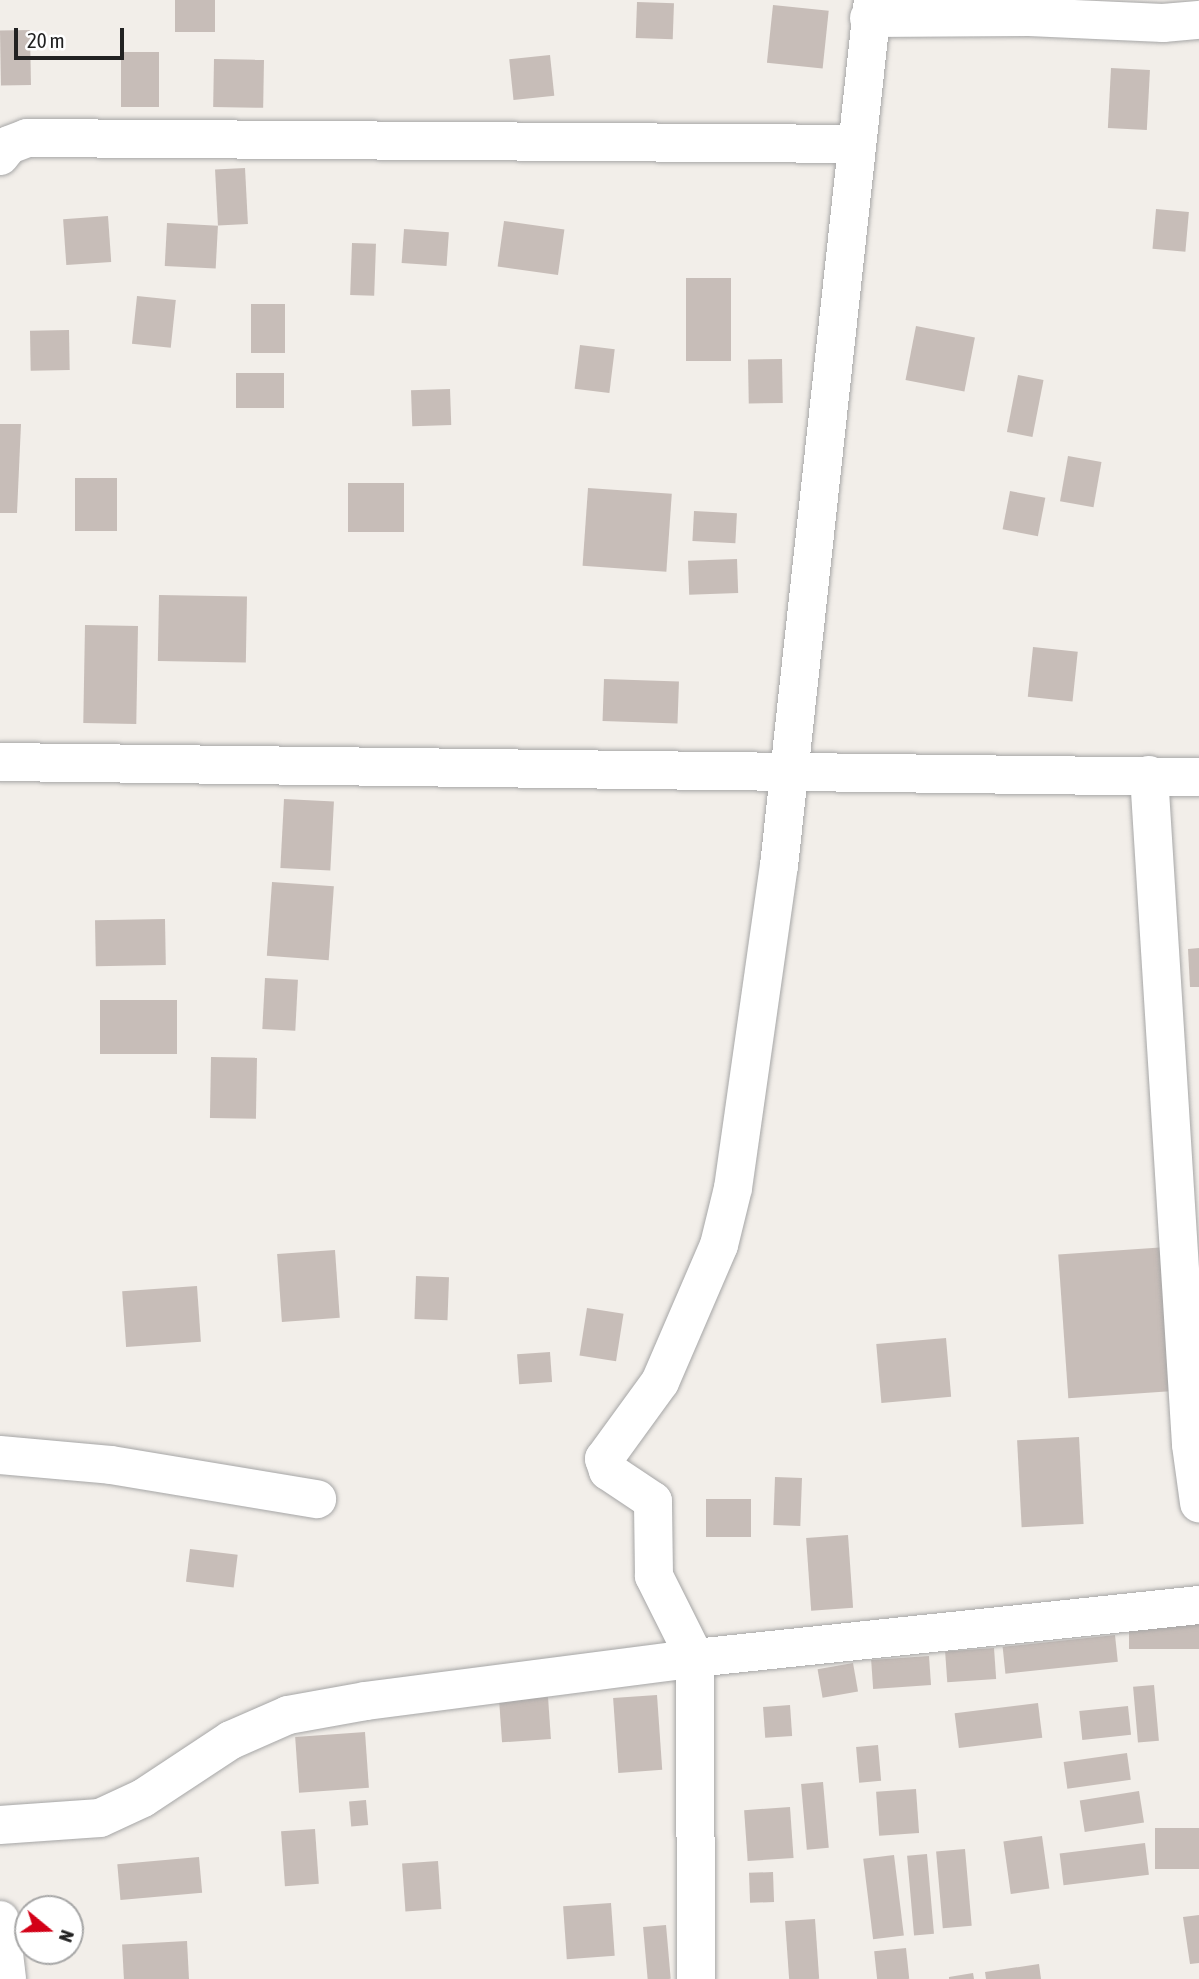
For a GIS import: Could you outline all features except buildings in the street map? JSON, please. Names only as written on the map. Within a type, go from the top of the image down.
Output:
[{"type":"street","points":[[696,1979],[695,1658],[654,1576],[653,1501],[608,1471],[604,1460],[660,1382],[719,1245],[742,1123],[789,771],[871,9],[1163,23],[1199,20]]},
{"type":"street","points":[[0,156],[9,145],[27,138],[856,144]]},
{"type":"street","points":[[0,762],[1199,776]]},
{"type":"street","points":[[1149,775],[1189,1223],[1191,1445],[1199,1503]]},
{"type":"street","points":[[0,1455],[111,1465],[317,1499]]},
{"type":"street","points":[[0,1825],[100,1818],[125,1808],[220,1747],[288,1715],[695,1658],[1199,1605]]},
{"type":"street","points":[[0,1920],[7,1979]]}]
